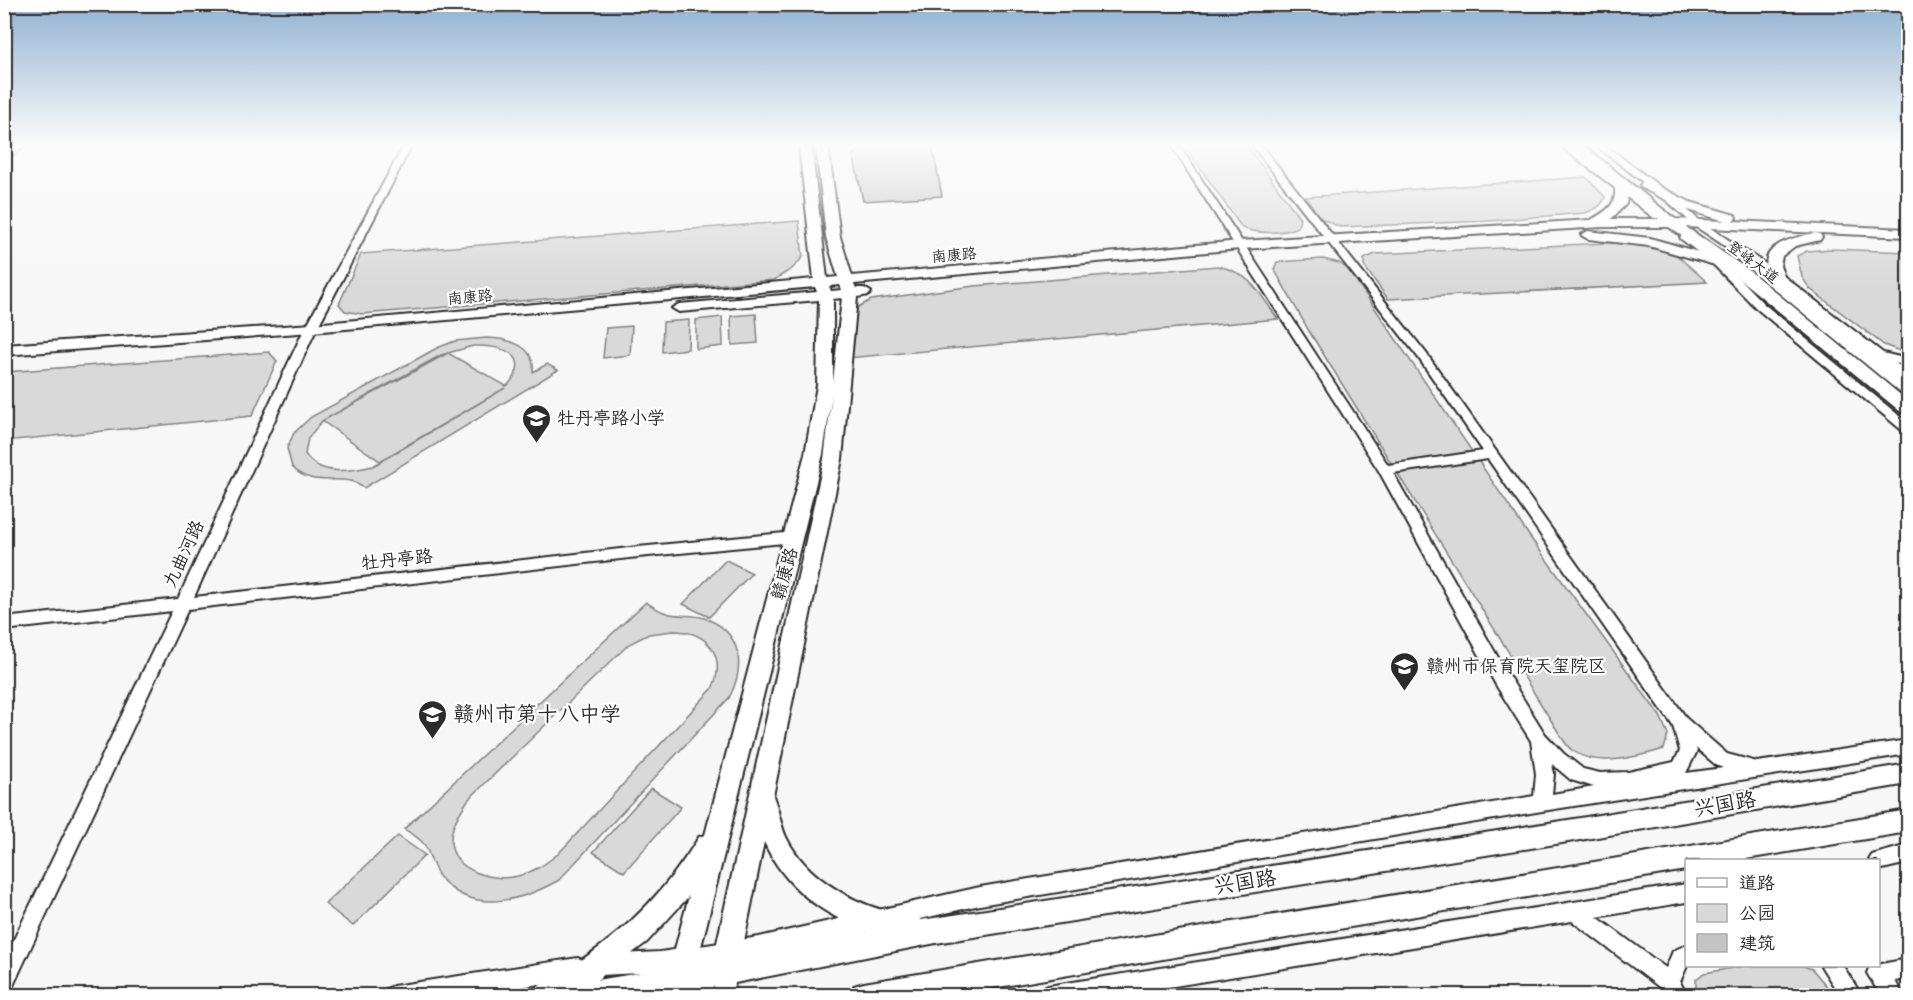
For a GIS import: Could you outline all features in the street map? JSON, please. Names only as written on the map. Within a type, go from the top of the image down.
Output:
[{"type":"main road","name":"赣康路","points":[[680,977],[795,537],[814,454],[825,385],[824,290],[811,192]]},
{"type":"main road","name":"赣康路","points":[[720,996],[762,787],[833,459],[847,287],[832,237],[827,192]]},
{"type":"main road","points":[[1589,229],[1617,209],[1623,199],[1623,192]]},
{"type":"main road","name":"登峰大道","points":[[1638,192],[1689,228],[1908,409]]},
{"type":"main road","name":"登峰大道","points":[[1653,192],[1689,228],[1779,282],[1908,390]]},
{"type":"main road","points":[[1658,192],[1725,217],[1794,227]]},
{"type":"main road","name":"南康路","points":[[4,358],[824,290],[1334,243],[1589,229],[1794,227],[1908,233]]},
{"type":"main road","name":"南康路","points":[[1689,228],[1908,241]]},
{"type":"main road","points":[[1589,229],[1650,242],[1716,261],[1745,274]]},
{"type":"main road","points":[[1779,282],[1773,260],[1779,250],[1790,243],[1815,237]]},
{"type":"main road","name":"南康路","points":[[4,350],[310,332]]},
{"type":"main road","name":"兴国路","points":[[583,996],[680,977],[727,962],[1568,831],[1908,774]]},
{"type":"main road","points":[[762,787],[769,824],[776,842],[799,875],[831,903],[873,922],[914,930],[936,930]]},
{"type":"main road","points":[[544,996],[597,966],[650,923],[681,887],[711,840],[727,800]]},
{"type":"main road","points":[[870,995],[1908,821]]},
{"type":"street","name":"九曲河路","points":[[4,983],[310,332],[384,192]]},
{"type":"street","points":[[1205,192],[1385,470],[1502,680],[1539,739],[1577,775],[1598,780],[1640,777],[1680,768],[1689,751],[1681,724]]},
{"type":"street","points":[[1293,192],[1422,356],[1681,724],[1722,760],[1758,770]]},
{"type":"street","points":[[1626,192],[1689,228]]},
{"type":"street","points":[[1661,192],[1668,197],[1716,261],[1760,306],[1908,429]]},
{"type":"street","points":[[1779,282],[1908,378]]},
{"type":"street","points":[[1875,353],[1908,363]]},
{"type":"street","points":[[1385,470],[1492,454]]},
{"type":"street","name":"牡丹亭路","points":[[4,624],[795,537]]},
{"type":"street","points":[[1539,739],[1545,774],[1542,803]]},
{"type":"street","points":[[727,962],[873,922],[980,896],[1542,803],[1908,747]]},
{"type":"street","points":[[1880,861],[1908,854]]},
{"type":"street","points":[[1048,996],[1685,893]]},
{"type":"street","points":[[1573,910],[1674,989],[1680,958],[1685,956]]},
{"type":"street","points":[[393,996],[597,966],[680,977]]},
{"type":"street","points":[[1832,967],[1852,996]]},
{"type":"street","points":[[1894,996],[1877,973],[1908,969]]},
{"type":"green space","points":[[1217,192],[1281,192],[1300,218],[1298,227],[1285,231],[1255,231],[1242,228]]},
{"type":"green space","points":[[1381,192],[1600,192],[1605,197],[1600,205],[1585,213],[1488,221],[1340,227],[1320,218],[1306,197]]},
{"type":"green space","points":[[799,221],[803,257],[792,269],[774,280],[362,314],[345,311],[339,304],[361,254]]},
{"type":"green space","points":[[1630,242],[1671,250],[1707,282],[1388,299],[1364,266],[1364,259],[1375,254]]},
{"type":"green space","points":[[1830,249],[1908,252],[1908,354],[1884,345],[1810,289],[1802,277],[1797,256],[1807,251]]},
{"type":"green space","points":[[1323,259],[1339,263],[1349,270],[1530,537],[1660,716],[1668,734],[1664,749],[1643,755],[1607,760],[1584,757],[1564,742],[1309,331],[1274,269],[1277,262]]},
{"type":"green space","points":[[1218,266],[1247,279],[1278,319],[847,358],[849,312],[871,300],[974,286]]},
{"type":"green space","points":[[756,314],[758,343],[732,345],[731,316]]},
{"type":"green space","points":[[722,317],[723,346],[696,349],[696,320]]},
{"type":"green space","points":[[689,320],[688,349],[662,352],[663,322]]},
{"type":"green space","points":[[632,326],[630,355],[603,358],[606,328]]},
{"type":"green space","points":[[486,338],[511,342],[525,349],[530,355],[533,372],[547,364],[558,370],[364,488],[351,481],[306,477],[292,467],[287,448],[294,433],[311,417],[437,348],[455,341]],"holes":[[[473,346],[494,347],[511,354],[516,359],[518,366],[508,385],[506,386],[448,353]],[[448,353],[322,421],[441,355]],[[505,388],[373,466],[346,470],[319,466],[305,454],[308,438],[322,421],[380,461]]]},
{"type":"green space","points":[[269,352],[277,361],[252,416],[5,441],[5,372]]},
{"type":"green space","points":[[726,560],[752,573],[709,617],[683,604]]},
{"type":"green space","points":[[646,602],[658,610],[671,614],[704,618],[726,631],[733,641],[739,662],[738,674],[729,698],[559,880],[513,899],[481,900],[466,896],[452,889],[439,876],[423,843],[404,829]],"holes":[[[685,632],[705,641],[715,656],[717,666],[712,689],[558,854],[534,870],[509,877],[487,876],[467,868],[459,861],[454,852],[451,836],[456,820],[468,800],[629,644],[649,634]]]},
{"type":"green space","points":[[651,788],[681,807],[624,872],[593,852]]},
{"type":"green space","points":[[398,836],[425,855],[353,926],[325,904]]},
{"type":"green space","points":[[1738,967],[1806,967],[1812,969],[1834,995],[1699,995],[1696,990],[1696,979],[1704,973]]},
{"type":"building","points":[[861,192],[941,192],[942,196],[863,201]]},
{"type":"place","name":"牡丹亭路小学","points":[[536,444]]},
{"type":"place","name":"赣州市保育院天玺院区","points":[[1405,692]]},
{"type":"place","name":"赣州市第十八中学","points":[[432,740]]}]
